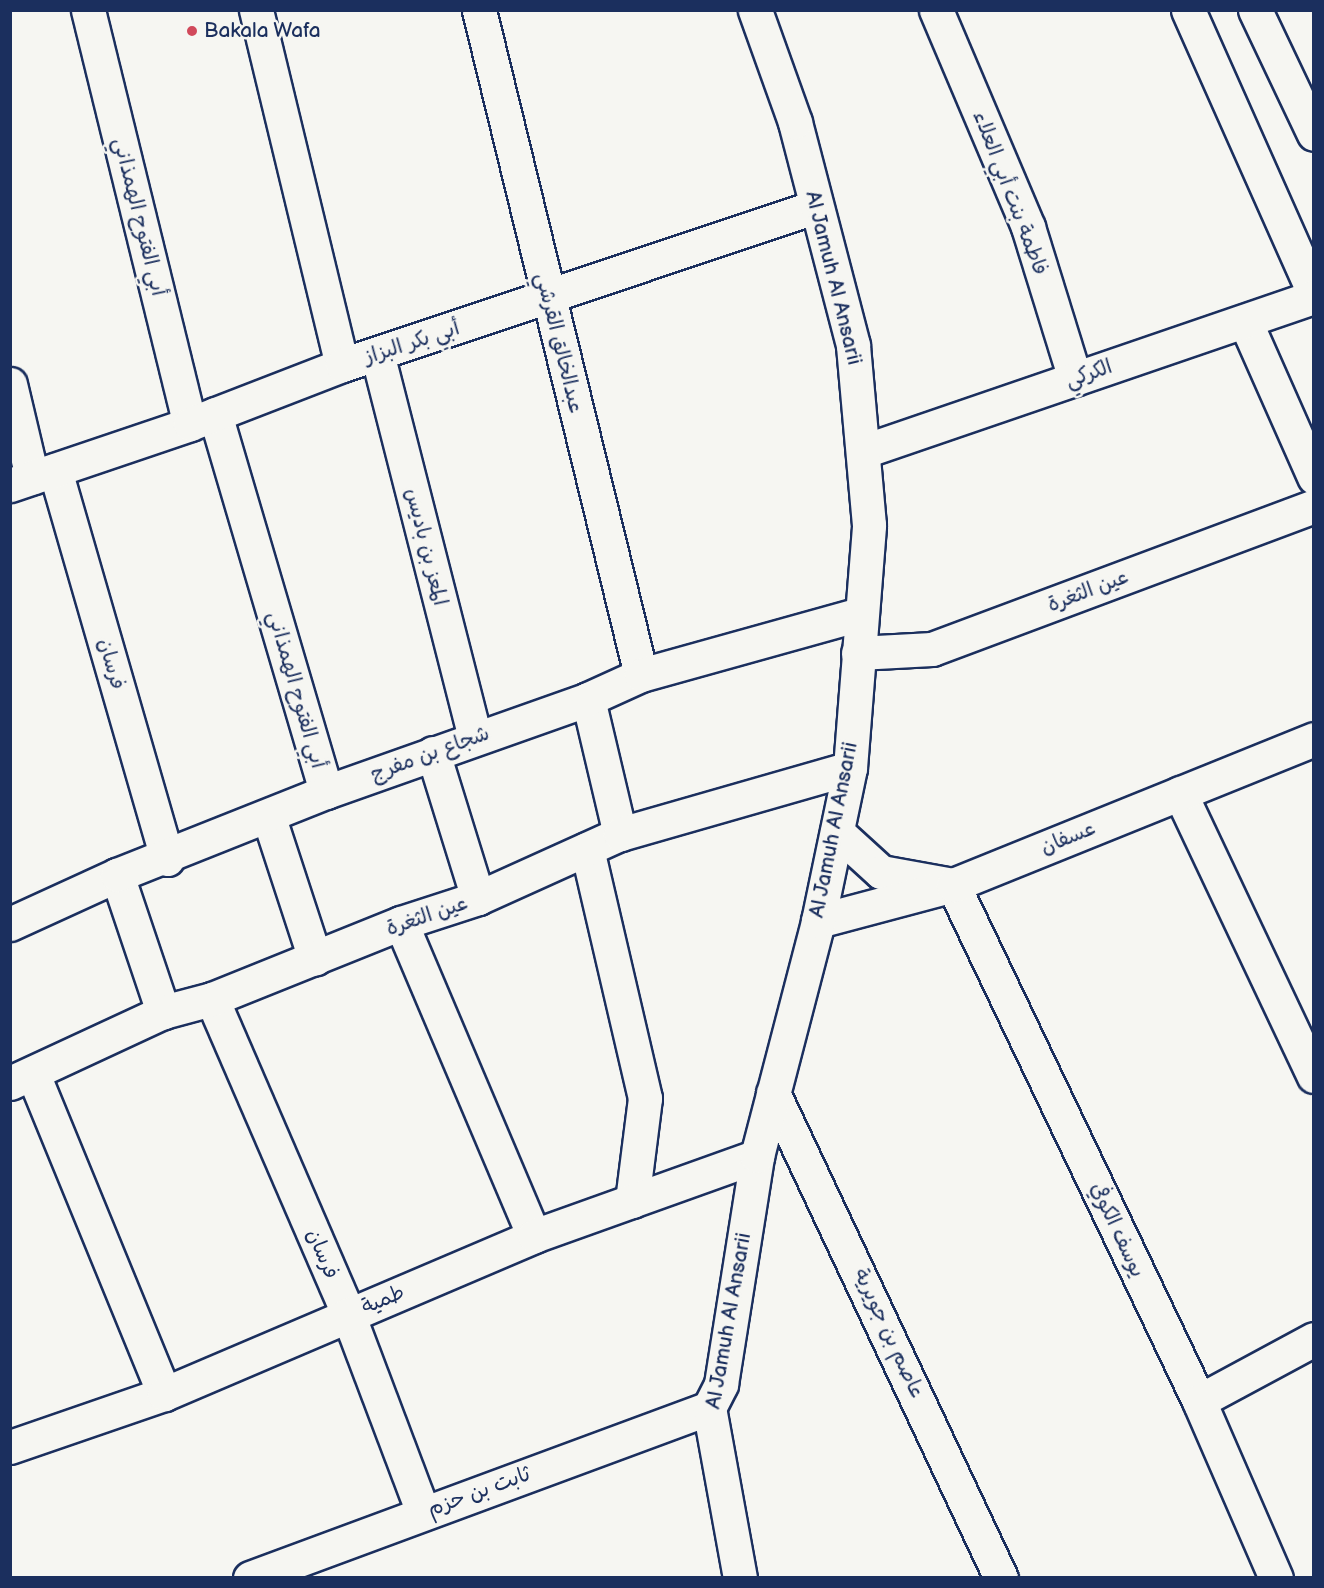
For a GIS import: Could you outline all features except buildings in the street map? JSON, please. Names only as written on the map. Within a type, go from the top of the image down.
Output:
[{"type":"street","name":"أبي الفتوح الهمذاني","points":[[88,10],[203,419],[326,792]]},
{"type":"street","points":[[256,10],[342,365]]},
{"type":"street","name":"Al Jamuh Al Ansarii","points":[[741,1578],[709,1408],[721,1384],[757,1156],[818,921],[850,768],[860,614],[869,525],[853,345],[795,122],[754,10]]},
{"type":"street","name":"فاطمة بنت أبي العلاء","points":[[936,10],[1028,227],[1075,379]]},
{"type":"street","points":[[1188,10],[1314,293]]},
{"type":"street","points":[[1255,10],[1314,134]]},
{"type":"street","name":"عبدالخالق القرشي","points":[[481,11],[548,297],[641,675]]},
{"type":"street","name":"أبي بكر البزاز","points":[[33,477],[203,419],[342,365],[378,357],[816,206]]},
{"type":"street","name":"الكركي","points":[[864,451],[1314,297]]},
{"type":"street","points":[[1245,321],[1314,477]]},
{"type":"street","name":"المعز بن باديس","points":[[378,357],[475,738]]},
{"type":"street","name":"فرسان","points":[[10,384],[33,477],[167,859]]},
{"type":"street","name":"عين الثغرة","points":[[858,653],[932,649],[1314,506]]},
{"type":"street","name":"شجاع بن مفرج","points":[[10,924],[117,875],[167,859],[326,792],[588,699],[641,675],[860,614]]},
{"type":"street","points":[[588,699],[620,834]]},
{"type":"street","name":"عسفان","points":[[818,921],[953,885],[1314,739]]},
{"type":"street","points":[[433,753],[478,898]]},
{"type":"street","name":"عين الثغرة","points":[[17,1077],[163,1012],[212,999],[401,923],[478,898],[620,834],[850,768]]},
{"type":"street","points":[[1180,793],[1314,1076]]},
{"type":"street","points":[[268,818],[315,959]]},
{"type":"street","points":[[837,832],[881,872],[953,885]]},
{"type":"street","points":[[586,849],[645,1098],[633,1201]]},
{"type":"street","points":[[117,875],[163,1012]]},
{"type":"street","name":"يوسف الكوفي","points":[[953,885],[1199,1401],[1276,1578]]},
{"type":"street","points":[[401,923],[534,1236]]},
{"type":"street","name":"فرسان","points":[[212,999],[348,1314],[423,1512]]},
{"type":"street","points":[[17,1077],[164,1395]]},
{"type":"street","name":"عاصم بن جويرية","points":[[773,1093],[1001,1578]]},
{"type":"street","name":"طمية","points":[[10,1447],[164,1395],[534,1236],[757,1156]]},
{"type":"street","points":[[1199,1401],[1314,1339]]},
{"type":"street","name":"ثابت بن حزم","points":[[250,1578],[295,1570],[423,1512],[709,1408]]},
{"type":"place","name":"Bakala Wafa","points":[[192,31]]}]
